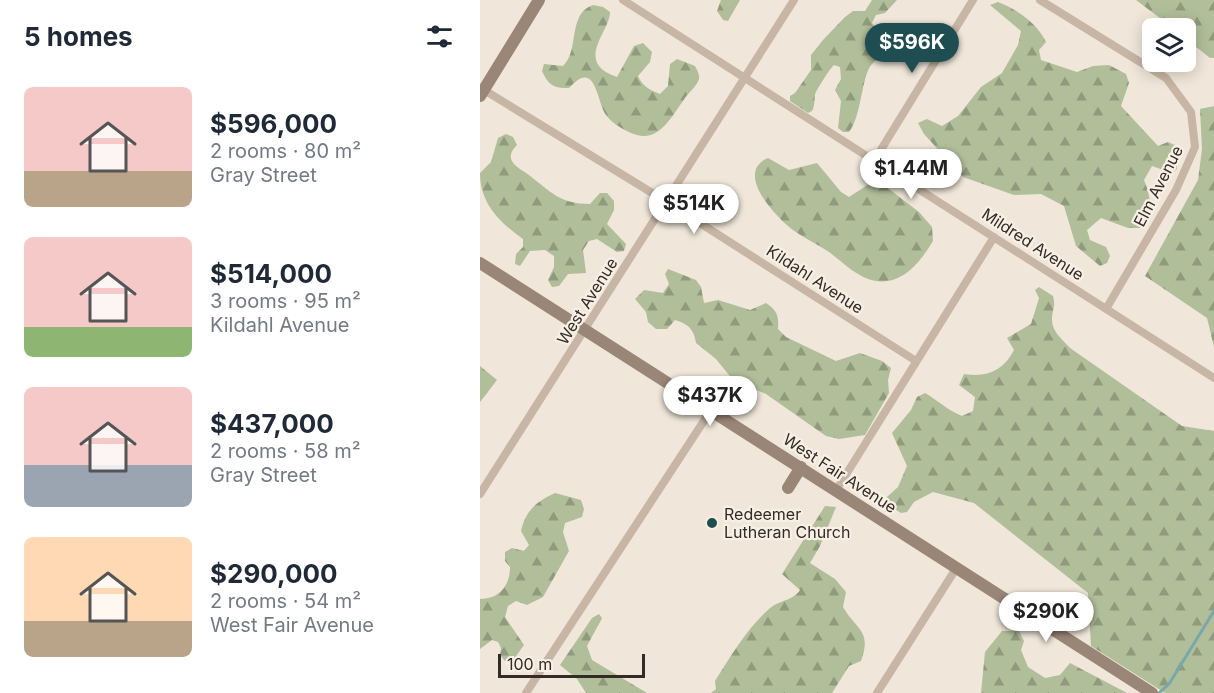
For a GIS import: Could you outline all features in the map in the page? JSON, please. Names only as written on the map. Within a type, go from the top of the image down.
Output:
[{"type":"street","points":[[482,93],[539,0]]},
{"type":"street","name":"Mildred Avenue","points":[[623,0],[1214,378]]},
{"type":"street","name":"West Avenue","points":[[480,494],[587,331],[794,0]]},
{"type":"street","points":[[874,161],[973,0]]},
{"type":"street","name":"Elm Avenue","points":[[1040,0],[1166,78],[1191,112],[1195,147],[1176,190],[1106,309]]},
{"type":"street","name":"Kildahl Avenue","points":[[482,93],[668,202],[916,362]]},
{"type":"street","points":[[837,489],[994,237]]},
{"type":"street","name":"West Fair Avenue","points":[[480,263],[837,489],[1152,693]]},
{"type":"street","points":[[526,693],[711,410]]},
{"type":"street","points":[[788,488],[801,467]]},
{"type":"street","points":[[877,693],[957,567]]},
{"type":"green space","points":[[721,0],[740,0],[728,21],[723,20],[717,11]]},
{"type":"green space","points":[[872,0],[897,0],[885,13],[876,15],[872,23],[885,40],[888,52],[874,62],[868,70],[857,116],[849,132],[843,132],[838,128],[841,101],[835,90],[841,79],[840,67],[834,65],[823,80],[816,93],[812,111],[808,113],[790,101],[790,96],[795,93],[811,70],[811,55],[823,40],[853,11],[865,11]]},
{"type":"green space","points":[[1136,0],[1214,0],[1214,58],[1210,58],[1196,47],[1196,18],[1160,18]]},
{"type":"green space","points":[[998,2],[1020,13],[1038,29],[1046,42],[1039,50],[1041,60],[1077,72],[1093,66],[1109,65],[1126,74],[1129,83],[1121,106],[1158,146],[1168,142],[1177,146],[1177,169],[1172,173],[1152,166],[1144,180],[1150,204],[1145,228],[1128,228],[1101,218],[1087,230],[1090,240],[1106,247],[1110,256],[1107,263],[1100,266],[1076,246],[1064,206],[1041,194],[1014,195],[963,177],[924,134],[918,123],[927,119],[942,126],[958,116],[981,87],[1002,73],[1018,45],[1021,31],[990,5]]},
{"type":"green space","points":[[593,5],[603,7],[610,12],[595,55],[597,63],[604,71],[617,77],[634,46],[643,43],[652,52],[650,62],[638,76],[644,85],[660,94],[668,86],[670,64],[677,59],[695,66],[699,77],[697,84],[666,125],[653,134],[637,135],[612,122],[606,115],[590,79],[585,77],[569,88],[559,88],[546,79],[542,71],[544,64],[563,66],[571,51],[580,16]]},
{"type":"green space","points":[[1214,106],[1214,347],[1207,318],[1145,276],[1198,180],[1202,149],[1200,109]]},
{"type":"green space","points":[[506,134],[513,137],[517,145],[511,155],[513,163],[556,196],[571,202],[590,204],[600,193],[607,193],[614,201],[614,210],[607,224],[626,244],[624,251],[617,252],[597,239],[589,241],[583,250],[586,273],[568,274],[559,286],[552,287],[548,280],[554,267],[554,256],[545,250],[530,251],[520,266],[515,264],[516,254],[523,247],[523,239],[492,211],[483,194],[480,173],[491,162],[498,138]]},
{"type":"green space","points":[[768,158],[789,170],[817,163],[841,192],[849,197],[869,184],[880,182],[919,212],[932,227],[933,241],[917,264],[903,275],[886,281],[863,277],[785,224],[768,205],[756,184],[755,173],[759,165]]},
{"type":"green space","points":[[668,269],[696,280],[701,287],[704,303],[718,300],[750,310],[766,303],[775,311],[778,317],[778,329],[786,337],[836,361],[860,353],[882,361],[891,368],[888,380],[889,393],[865,435],[839,439],[826,436],[766,394],[733,380],[716,359],[696,343],[694,334],[687,325],[675,320],[667,329],[656,329],[648,322],[646,312],[635,299],[644,290],[663,293],[669,284],[665,274]]},
{"type":"green space","points":[[1039,287],[1053,296],[1052,324],[1058,336],[1070,348],[1182,426],[1214,431],[1214,693],[1165,693],[1091,646],[1088,593],[974,503],[933,492],[914,502],[907,512],[901,513],[885,503],[887,497],[898,487],[907,466],[892,433],[911,410],[917,397],[925,393],[962,416],[973,411],[975,397],[959,385],[964,374],[980,375],[994,371],[1005,363],[1014,350],[1007,338],[1031,324],[1039,298],[1035,290]]},
{"type":"green space","points":[[480,366],[497,380],[480,402]]},
{"type":"green space","points":[[555,493],[581,500],[584,509],[582,517],[565,523],[563,532],[569,551],[543,597],[527,605],[516,601],[508,606],[505,617],[524,645],[514,659],[505,661],[500,655],[501,648],[498,642],[492,640],[480,649],[480,599],[493,597],[506,585],[510,567],[505,561],[505,552],[512,548],[524,551],[529,545],[521,531],[526,517],[537,503]]},
{"type":"green space","points":[[825,506],[836,507],[820,546],[810,563],[835,579],[846,592],[843,607],[864,637],[861,661],[849,666],[832,693],[711,693],[716,689],[715,681],[753,625],[769,609],[794,596],[800,590],[782,574]]},
{"type":"green space","points":[[599,614],[602,618],[587,646],[592,660],[647,693],[586,693],[577,679],[560,665],[592,618]]},
{"type":"green space","points":[[1002,631],[1019,631],[1024,641],[1021,650],[1028,667],[1045,678],[1060,675],[1070,663],[1127,693],[981,693],[985,652]]},
{"type":"waterway","points":[[1159,693],[1169,684],[1214,611]]},
{"type":"place","name":"Redeemer Lutheran Church","points":[[712,523]]}]
